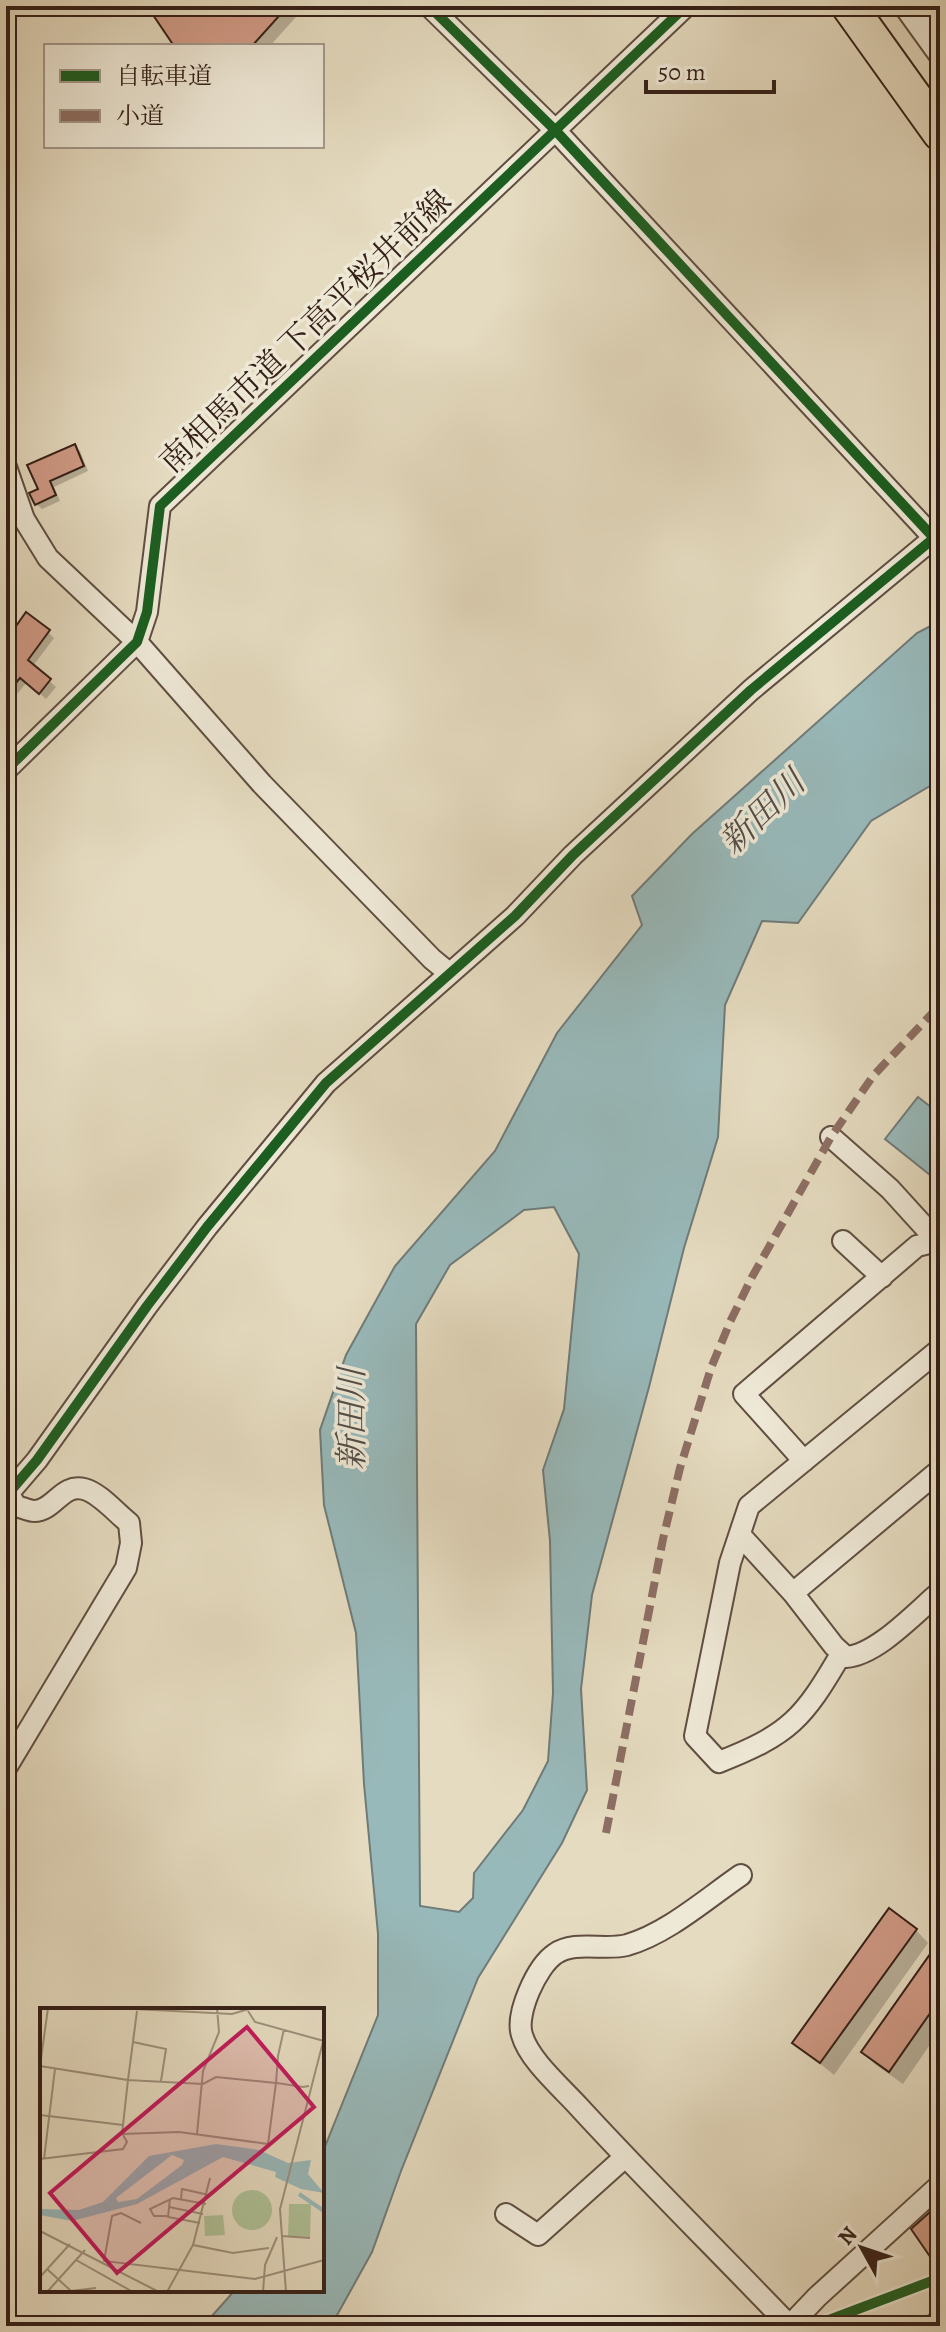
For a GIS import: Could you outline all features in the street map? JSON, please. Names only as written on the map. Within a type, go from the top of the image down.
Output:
[{"type":"highway","points":[[849,6],[940,133]]},
{"type":"main road","points":[[852,2326],[940,2293]]},
{"type":"street","points":[[6,1487],[13,1488],[37,1460],[207,1227],[326,1083],[515,916],[573,855],[751,690],[934,538],[555,130],[429,6]]},
{"type":"street","name":"南相馬市道 下高平桜井前線","points":[[6,770],[137,642],[147,612],[160,506],[686,6]]},
{"type":"street","points":[[904,6],[940,56]]},
{"type":"street","points":[[920,27],[940,13]]},
{"type":"street","points":[[6,467],[24,519],[48,558],[137,642],[262,784],[449,973]]},
{"type":"street","points":[[831,1137],[890,1189],[939,1242]]},
{"type":"street","points":[[843,1241],[882,1277]]},
{"type":"street","points":[[804,1461],[744,1394],[917,1246],[939,1242]]},
{"type":"street","points":[[841,1654],[816,1697],[793,1724],[763,1745],[719,1762],[695,1736],[730,1563],[749,1506],[940,1349]]},
{"type":"street","points":[[793,1593],[940,1470]]},
{"type":"street","points":[[6,1487],[16,1506],[34,1511],[46,1508],[73,1489],[84,1489],[129,1523],[131,1543],[126,1568],[6,1768]]},
{"type":"street","points":[[741,1536],[846,1657],[858,1656],[875,1646],[940,1592]]},
{"type":"street","points":[[741,1875],[677,1919],[628,1944],[615,1947],[593,1945],[556,1953],[541,1969],[520,2019],[522,2036],[539,2063],[625,2157],[786,2322],[786,2326]]},
{"type":"street","points":[[506,2214],[538,2235],[625,2157]]},
{"type":"street","points":[[795,2326],[798,2317],[817,2297],[940,2185]]},
{"type":"water","name":"新田川","points":[[940,621],[940,780],[871,821],[798,923],[762,921],[725,1005],[718,1137],[684,1248],[592,1595],[581,1689],[587,1790],[562,1843],[478,1978],[372,2252],[331,2326],[203,2326],[233,2292],[324,2292],[324,2149],[378,2015],[378,1934],[364,1784],[356,1633],[324,1505],[320,1430],[346,1355],[395,1266],[495,1151],[557,1033],[642,925],[632,896],[692,834],[917,633]],"holes":[[[554,1207],[579,1254],[564,1409],[543,1470],[550,1541],[553,1693],[548,1761],[523,1810],[474,1873],[473,1898],[459,1912],[420,1906],[416,1324],[450,1265],[524,1210]]]},
{"type":"water","points":[[918,1097],[940,1114],[940,1183],[885,1139]]},
{"type":"building","points":[[147,6],[288,6],[254,44],[173,44]]},
{"type":"building","points":[[75,444],[84,466],[50,481],[56,495],[35,505],[29,493],[38,489],[27,465]]},
{"type":"building","points":[[26,612],[50,630],[28,660],[51,679],[39,694],[20,678],[6,695],[6,614],[16,626]]},
{"type":"building","points":[[889,1908],[917,1929],[820,2063],[792,2043]]},
{"type":"building","points":[[940,1940],[940,1999],[889,2072],[861,2052]]},
{"type":"building","points":[[940,2203],[940,2271],[911,2229]]},
{"type":"marked path","points":[[606,1833],[663,1539],[680,1468],[711,1368],[752,1277],[831,1137],[873,1076],[940,1005]]},
{"type":"cycle path","points":[[6,1484],[13,1488],[37,1460],[207,1227],[326,1083],[515,916],[573,855],[751,690],[934,538],[555,130],[429,6]]},
{"type":"cycle path","points":[[6,770],[137,642],[147,612],[160,506],[686,6]]},
{"type":"cycle path","points":[[813,2326],[940,2278]]}]
